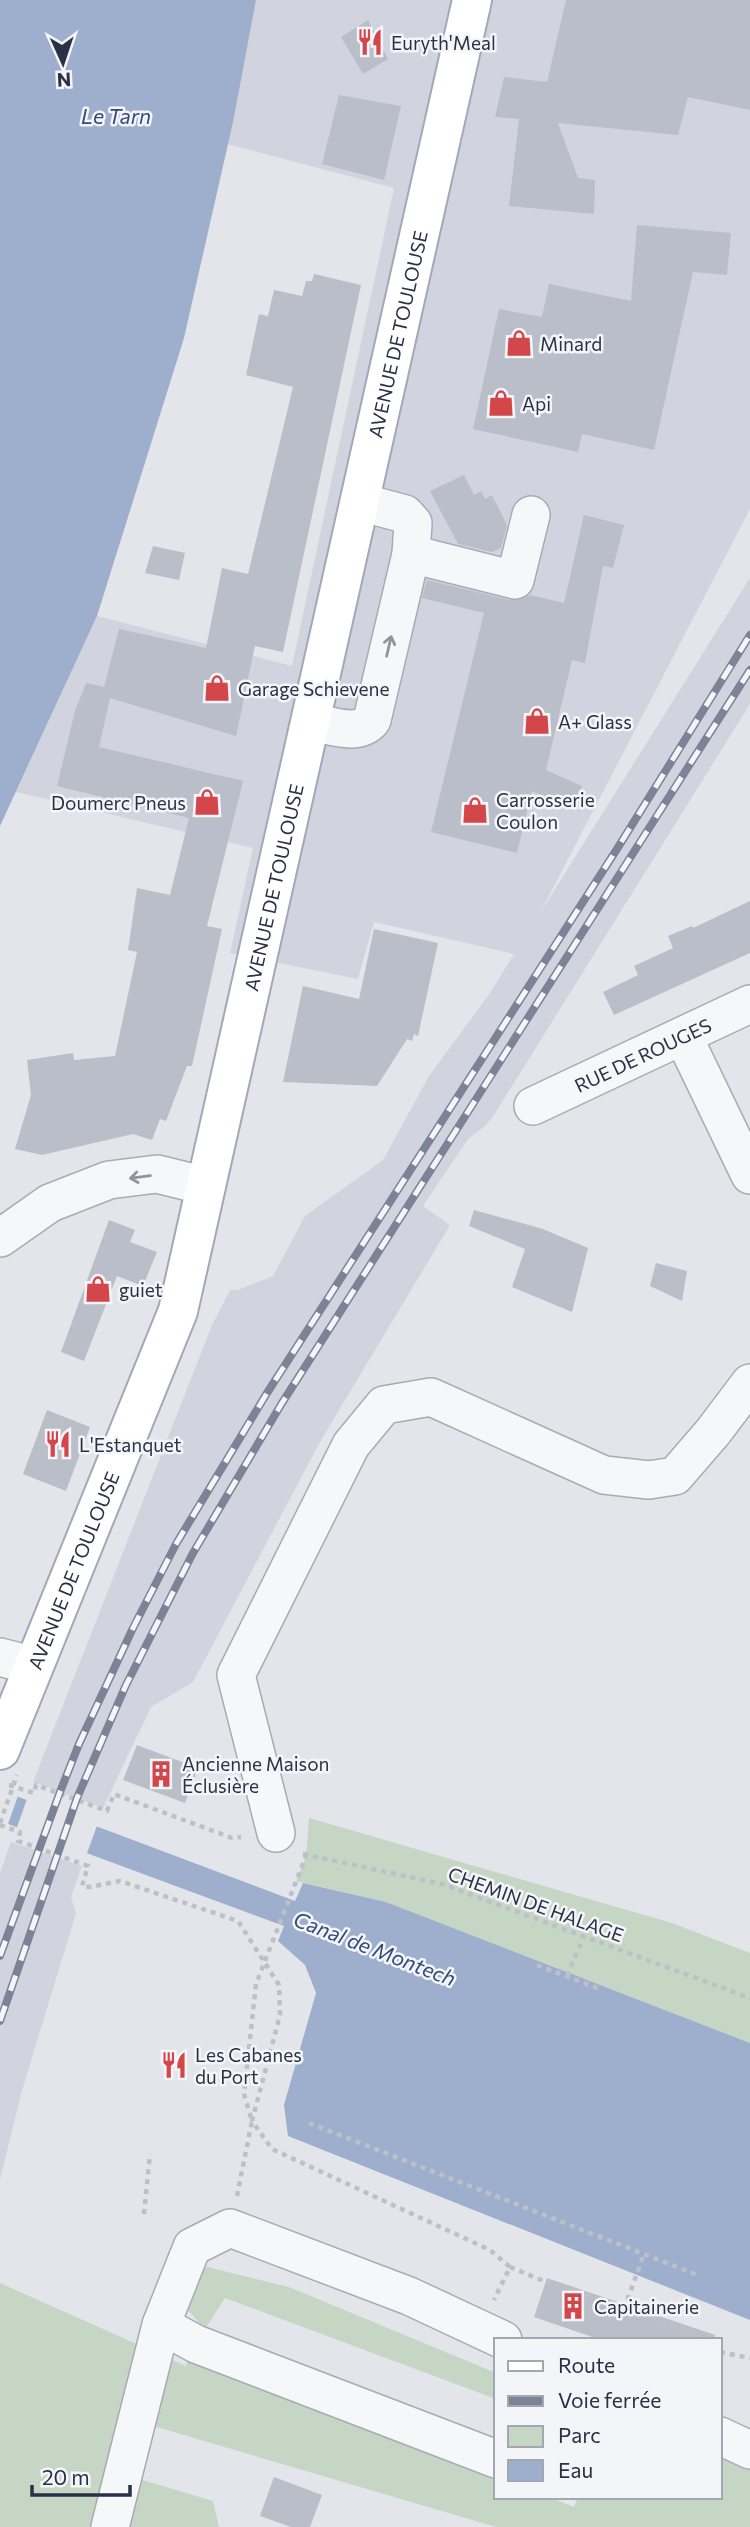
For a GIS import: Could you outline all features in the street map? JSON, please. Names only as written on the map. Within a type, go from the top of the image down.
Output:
[{"type":"main road","name":"AVENUE DE TOULOUSE","points":[[9,1763],[17,1661],[178,1311],[472,0]]},
{"type":"street","points":[[311,722],[356,730],[366,727],[372,720],[411,554],[413,523],[405,514],[360,502]]},
{"type":"street","points":[[411,554],[516,580],[531,515]]},
{"type":"street","name":"RUE DE ROUGES","points":[[533,1106],[750,1004]]},
{"type":"street","points":[[683,1036],[750,1175]]},
{"type":"street","points":[[0,1238],[50,1203],[109,1180],[157,1174],[206,1186]]},
{"type":"street","points":[[276,1833],[236,1675],[351,1445],[384,1405],[431,1397],[604,1475],[649,1480],[675,1476],[750,1383]]},
{"type":"street","points":[[110,2527],[161,2325],[192,2247],[230,2228],[409,2296],[492,2334]]},
{"type":"street","points":[[161,2325],[196,2344],[494,2458]]},
{"type":"street","points":[[722,2437],[750,2450]]},
{"type":"path","points":[[9,1763],[0,1824],[20,1832],[18,1841],[88,1866],[82,1886],[120,1881],[238,1921],[279,1985],[280,2015],[252,2121],[230,2228]]},
{"type":"path","points":[[0,1782],[34,1793],[36,1785],[107,1811],[114,1794],[232,1838],[276,1833],[306,1856],[256,1984],[244,2094],[252,2121],[272,2149],[490,2250],[510,2267],[692,2332],[701,2338]]},
{"type":"path","name":"CHEMIN DE HALAGE","points":[[306,1856],[443,1884],[750,1998]]},
{"type":"path","points":[[567,1976],[584,1936]]},
{"type":"path","points":[[537,1965],[600,1989]]},
{"type":"path","points":[[309,2123],[700,2276]]},
{"type":"path","points":[[144,2214],[150,2154]]},
{"type":"path","points":[[624,2309],[644,2254]]},
{"type":"path","points":[[492,2334],[510,2267]]},
{"type":"path","points":[[722,2353],[750,2358]]},
{"type":"shaded area","points":[[256,0],[750,0],[750,509],[540,913],[750,578],[750,704],[494,1115],[468,1139],[423,1206],[450,1225],[321,1440],[193,1682],[151,1707],[103,1808],[33,1782],[212,1325],[230,1290],[238,1290],[273,1276],[305,1216],[383,1160],[429,1076],[488,996],[514,954],[374,922],[358,979],[230,953],[253,848],[16,792],[97,616],[292,666],[394,188],[227,144]]},
{"type":"shaded area","points":[[11,1842],[82,1866],[71,1897],[76,1913],[21,2094],[0,2180],[0,1873]]},
{"type":"green space","points":[[309,1818],[672,1923],[750,1953],[750,2043],[386,1902],[296,1881],[306,1856]]},
{"type":"green space","points":[[199,2265],[289,2287],[494,2372],[494,2398],[225,2298],[205,2329],[186,2308]]},
{"type":"green space","points":[[0,2283],[186,2366],[188,2359],[494,2476],[494,2499],[554,2499],[574,2507],[577,2499],[722,2499],[722,2450],[750,2462],[750,2527],[496,2527],[150,2425],[136,2478],[213,2501],[219,2527],[0,2527]]},
{"type":"water","name":"Le Tarn","points":[[0,0],[256,0],[233,122],[184,338],[97,616],[0,826]]},
{"type":"water","name":"Canal de Montech","points":[[0,1790],[295,1901],[303,1883],[386,1902],[750,2043],[750,2320],[288,2136],[284,2105],[316,1993],[305,1965],[278,1941],[284,1926],[0,1821]]},
{"type":"pier","points":[[0,1786],[19,1793],[7,1827],[0,1824]]},
{"type":"pier","points":[[28,1796],[98,1823],[86,1856],[16,1830]]},
{"type":"building","points":[[566,0],[750,0],[750,110],[688,97],[678,135],[558,123],[578,178],[595,180],[594,214],[509,206],[519,119],[495,117],[504,77],[547,82]]},
{"type":"building","points":[[368,20],[388,59],[363,74],[341,37]]},
{"type":"building","points":[[339,95],[401,106],[384,180],[322,164]]},
{"type":"building","points":[[637,225],[731,233],[727,275],[693,272],[654,450],[582,434],[578,452],[473,429],[499,309],[542,317],[549,284],[631,301]]},
{"type":"building","points":[[314,274],[361,285],[283,652],[255,646],[236,736],[110,698],[99,747],[243,781],[207,926],[222,929],[192,1066],[187,1066],[166,1121],[160,1119],[152,1140],[133,1134],[42,1155],[15,1149],[31,1095],[27,1060],[73,1053],[74,1060],[115,1056],[137,952],[128,950],[137,888],[170,895],[189,818],[57,786],[75,711],[86,683],[104,687],[119,629],[206,648],[222,568],[248,574],[293,387],[246,375],[259,314],[268,316],[274,290],[302,296],[306,281],[312,281]]},
{"type":"building","points":[[464,475],[474,495],[481,491],[485,499],[492,495],[507,525],[501,548],[492,552],[458,544],[430,491]]},
{"type":"building","points":[[584,515],[624,525],[613,568],[603,566],[585,663],[572,660],[546,770],[582,786],[570,810],[532,791],[517,853],[431,832],[484,613],[422,598],[427,580],[510,600],[520,600],[530,595],[564,603]]},
{"type":"building","points":[[153,546],[185,553],[179,580],[145,573]]},
{"type":"building","points":[[750,901],[750,953],[614,1015],[603,992],[638,975],[634,966],[673,948],[668,936],[692,926],[693,928]]},
{"type":"building","points":[[374,929],[438,943],[418,1036],[414,1034],[412,1041],[407,1039],[377,1086],[283,1082],[303,986],[359,999]]},
{"type":"building","points":[[474,1210],[543,1229],[588,1248],[572,1312],[512,1287],[525,1249],[469,1226]]},
{"type":"building","points":[[109,1220],[135,1230],[130,1242],[157,1252],[143,1286],[117,1276],[84,1361],[61,1352]]},
{"type":"building","points":[[656,1263],[687,1271],[682,1301],[650,1286]]},
{"type":"building","points":[[47,1410],[90,1427],[66,1491],[23,1474]]},
{"type":"building","name":"Ancienne Maison Éclusière","points":[[137,1745],[198,1768],[185,1803],[123,1780]]},
{"type":"building","points":[[547,2278],[715,2335],[714,2338],[595,2338],[534,2317]]},
{"type":"building","points":[[274,2477],[322,2495],[310,2527],[291,2527],[260,2516]]},
{"type":"railway","points":[[0,1956],[79,1744],[176,1544],[267,1393],[617,849],[750,635]]},
{"type":"railway","points":[[0,2021],[77,1798],[126,1685],[193,1553],[282,1403],[750,670]]},
{"type":"place","name":"Euryth'Meal","points":[[370,42]]},
{"type":"place","name":"Minard","points":[[519,343]]},
{"type":"place","name":"Api","points":[[501,403]]},
{"type":"place","name":"Garage Schievene","points":[[217,688]]},
{"type":"place","name":"A+ Glass","points":[[537,721]]},
{"type":"place","name":"Doumerc Pneus","points":[[207,802]]},
{"type":"place","name":"Carrosserie Coulon","points":[[475,810]]},
{"type":"place","name":"guiet","points":[[98,1289]]},
{"type":"place","name":"L'Estanquet","points":[[58,1444]]},
{"type":"place","name":"Ancienne Maison Éclusière","points":[[161,1774]]},
{"type":"place","name":"Les Cabanes du Port","points":[[174,2065]]},
{"type":"place","name":"Capitainerie","points":[[573,2306]]}]
